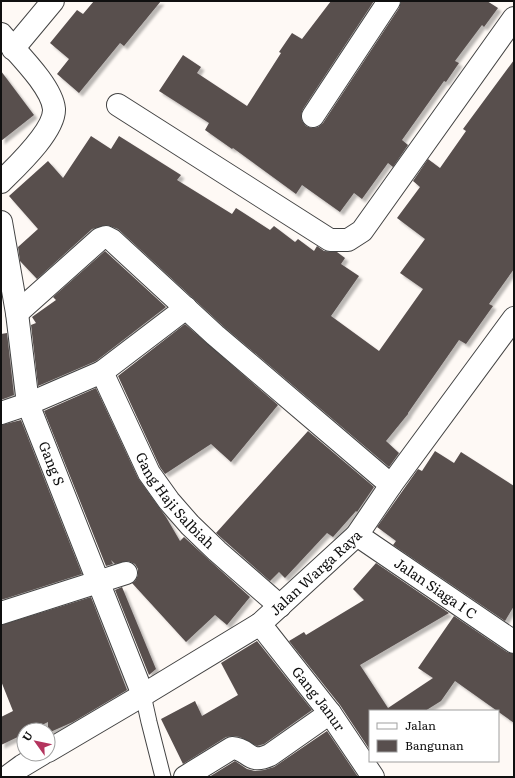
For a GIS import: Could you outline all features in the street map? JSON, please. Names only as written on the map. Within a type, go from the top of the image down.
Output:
[{"type":"street","points":[[1,182],[27,156],[42,137],[51,121],[54,110],[51,98],[42,82],[7,42],[53,1]]},
{"type":"street","points":[[313,116],[389,1]]},
{"type":"street","points":[[118,105],[330,240],[348,240],[362,231],[514,18]]},
{"type":"street","name":"Gang S","points":[[1,222],[17,313],[28,404],[143,695]]},
{"type":"street","points":[[17,313],[100,239],[106,237],[112,240],[215,335],[391,485]]},
{"type":"street","points":[[1,413],[28,404],[102,372],[186,308]]},
{"type":"street","name":"Jalan Warga Raya","points":[[56,746],[260,624],[357,535],[391,485],[514,318]]},
{"type":"street","name":"Gang Haji Salbiah","points":[[102,372],[149,473],[169,501],[190,525],[217,551],[280,606]]},
{"type":"street","name":"Jalan Siaga I C","points":[[357,535],[512,636]]},
{"type":"street","points":[[1,613],[126,572]]},
{"type":"street","name":"Gang Janur","points":[[260,624],[330,713],[373,777]]},
{"type":"street","points":[[185,777],[232,748],[240,750],[257,759],[270,755],[330,713]]},
{"type":"street","points":[[20,773],[33,762]]},
{"type":"lane","points":[[143,695],[163,777]]},
{"type":"building","points":[[94,1],[161,1],[124,46],[120,43],[79,93],[57,74],[69,59],[50,43],[77,10],[83,14]]},
{"type":"building","points":[[331,1],[374,1],[303,109],[301,115],[302,121],[306,126],[312,128],[318,127],[323,123],[399,8],[401,1],[487,1],[498,8],[484,27],[482,25],[455,61],[459,63],[446,82],[444,81],[402,140],[408,145],[393,167],[388,163],[362,199],[354,193],[340,212],[302,185],[296,194],[233,148],[232,149],[205,130],[209,123],[159,91],[183,55],[201,67],[197,73],[247,106],[292,33],[302,39]]},
{"type":"building","points":[[514,60],[514,269],[489,304],[493,306],[466,344],[459,340],[408,414],[386,441],[399,453],[389,467],[223,326],[118,229],[107,225],[92,229],[37,279],[20,261],[18,247],[38,229],[9,196],[48,161],[63,178],[91,136],[111,149],[119,136],[181,175],[177,180],[232,214],[236,208],[270,230],[274,226],[295,242],[298,239],[314,251],[317,246],[324,251],[337,252],[345,258],[341,264],[359,276],[331,316],[379,351],[423,289],[400,273],[425,239],[397,218],[420,187],[413,181],[428,159],[440,168],[466,131],[463,129]]},
{"type":"building","points":[[1,71],[34,115],[1,141]]},
{"type":"building","points":[[105,251],[166,307],[96,361],[38,386],[31,325],[36,323],[32,317],[56,300],[53,297]]},
{"type":"building","points":[[185,324],[278,405],[231,462],[211,444],[165,474],[160,467],[118,376]]},
{"type":"building","points":[[7,333],[14,395],[1,400],[1,334]]},
{"type":"building","points":[[96,388],[138,478],[166,517],[180,541],[184,537],[250,597],[227,625],[215,615],[186,642],[132,583],[138,575],[138,569],[135,564],[128,561],[115,564],[111,560],[113,564],[106,566],[44,411]]},
{"type":"building","points":[[21,420],[82,574],[1,600],[1,425]]},
{"type":"building","points":[[308,431],[374,487],[357,512],[356,511],[333,537],[327,533],[285,578],[279,572],[270,581],[216,533]]},
{"type":"building","points":[[435,451],[454,463],[461,452],[514,486],[514,606],[505,621],[393,545],[396,541],[377,527],[418,469],[422,471]]},
{"type":"building","points":[[376,563],[449,613],[360,665],[388,708],[433,678],[418,668],[454,616],[507,652],[514,654],[514,723],[499,712],[499,710],[496,710],[455,681],[441,701],[427,710],[369,710],[369,748],[340,705],[289,641],[304,632],[306,635],[364,600],[353,589]]},
{"type":"building","points":[[122,587],[156,669],[149,675],[115,590]]},
{"type":"building","points":[[91,597],[127,690],[73,722],[56,729],[56,722],[16,722],[16,738],[1,745],[1,717],[13,711],[1,681],[1,625]]},
{"type":"building","points":[[257,641],[312,710],[264,744],[257,746],[240,737],[226,737],[183,764],[161,719],[195,701],[202,716],[238,695],[221,663]]},
{"type":"building","points":[[327,731],[358,777],[209,777],[235,761],[247,769],[255,771],[274,767]]}]
